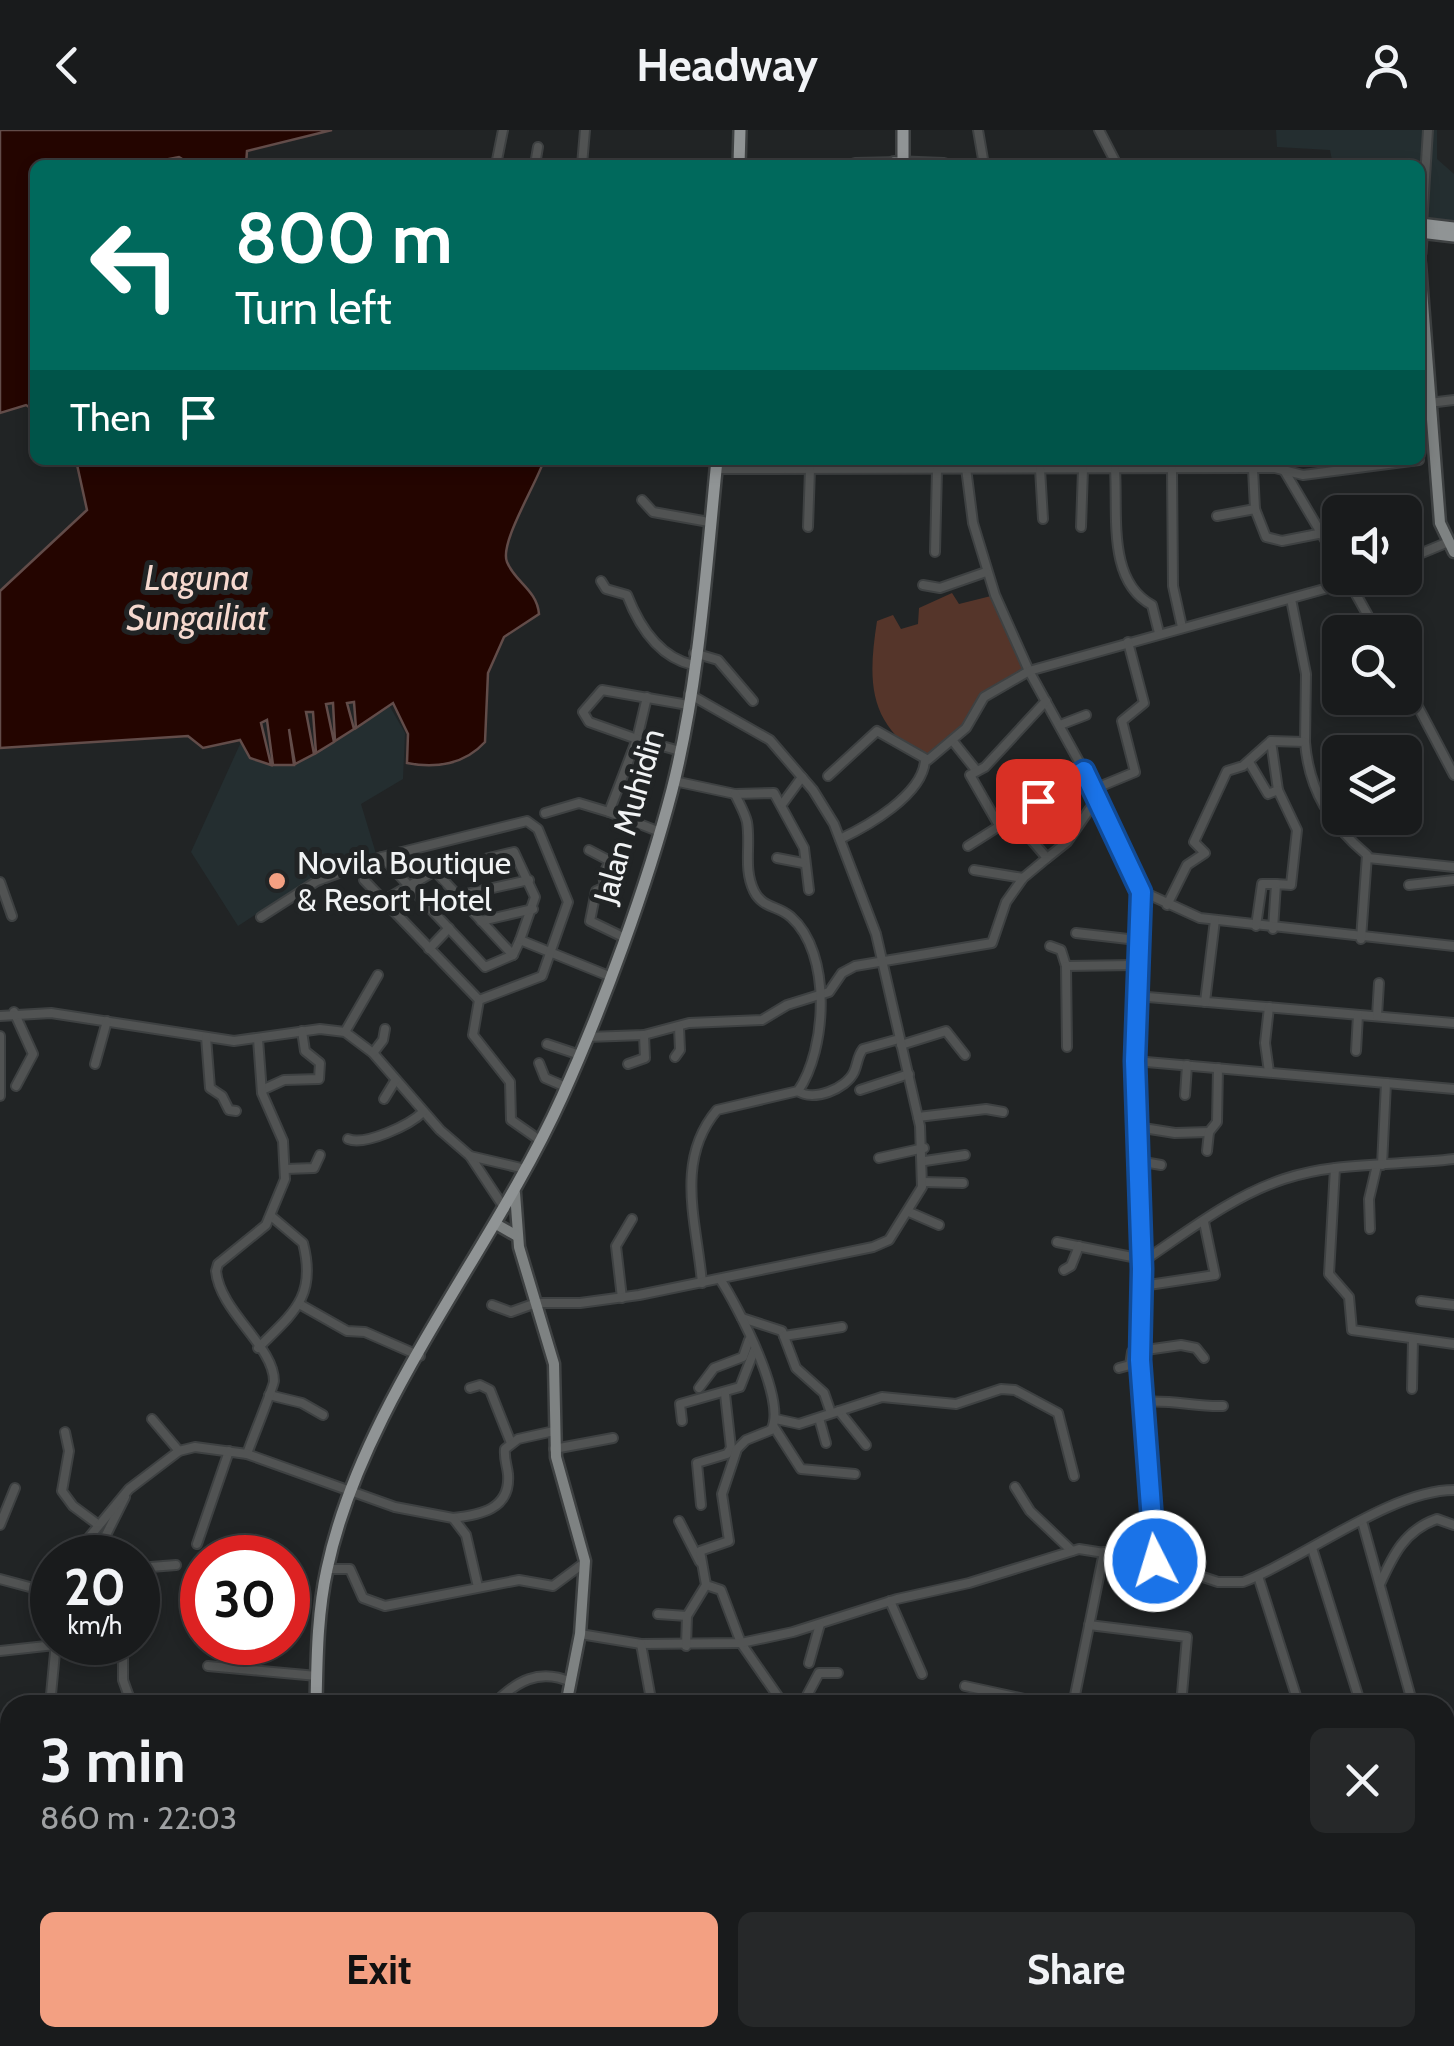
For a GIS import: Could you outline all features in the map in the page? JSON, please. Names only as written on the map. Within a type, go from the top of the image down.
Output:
[{"type":"highway","points":[[738,160],[740,130]]},
{"type":"highway","points":[[901,160],[903,130]]},
{"type":"highway","points":[[1425,228],[1454,228]]},
{"type":"highway","points":[[1425,229],[1454,236]]},
{"type":"highway","name":"Jalan Muhidin","points":[[316,1695],[327,1569],[350,1492],[380,1420],[515,1193],[541,1141],[580,1055],[660,832],[690,696],[717,465]]},
{"type":"main road","points":[[1425,375],[1450,547]]},
{"type":"main road","points":[[515,1193],[517,1236],[554,1364],[554,1450],[585,1562],[580,1634],[569,1695]]},
{"type":"main road","points":[[496,1224],[517,1236]]},
{"type":"street","points":[[497,160],[502,130]]},
{"type":"street","points":[[582,160],[585,130]]},
{"type":"street","points":[[978,130],[983,160]]},
{"type":"street","points":[[1099,130],[1114,160]]},
{"type":"street","points":[[1425,172],[1428,130]]},
{"type":"street","points":[[536,160],[538,147]]},
{"type":"street","points":[[1429,404],[1454,400]]},
{"type":"street","points":[[1425,459],[1434,457]]},
{"type":"street","points":[[729,465],[937,470],[966,465],[1040,469],[1172,469],[1193,465]]},
{"type":"street","points":[[779,469],[783,465]]},
{"type":"street","points":[[966,465],[986,572],[1029,671],[1096,792],[1141,892],[1135,1061],[1142,1260],[1140,1351],[1155,1561]]},
{"type":"street","points":[[1209,465],[1286,471],[1300,476],[1379,465]]},
{"type":"street","points":[[1282,465],[1322,532]]},
{"type":"street","points":[[808,527],[810,469]]},
{"type":"street","points":[[1040,469],[1042,518]]},
{"type":"street","points":[[1081,527],[1083,469]]},
{"type":"street","points":[[1115,469],[1122,573],[1136,596],[1152,605],[1159,633]]},
{"type":"street","points":[[1172,469],[1173,586],[1182,627]]},
{"type":"street","points":[[1252,469],[1254,509],[1264,535],[1272,540],[1322,534]]},
{"type":"street","points":[[935,552],[937,470]]},
{"type":"street","points":[[642,500],[653,512],[708,522]]},
{"type":"street","points":[[1217,516],[1254,509]]},
{"type":"street","points":[[1422,555],[1450,547]]},
{"type":"street","points":[[923,585],[937,588],[986,572]]},
{"type":"street","points":[[601,581],[606,590],[627,595],[641,630],[655,642],[678,660],[718,660],[753,700]]},
{"type":"street","points":[[840,839],[868,824],[922,778],[925,761],[966,728],[984,697],[1029,671],[1322,589]]},
{"type":"street","points":[[1290,599],[1306,674],[1305,742],[1311,785],[1318,799],[1350,842],[1368,858],[1454,867]]},
{"type":"street","points":[[586,1038],[762,1020],[775,1010],[816,997],[849,969],[883,964],[917,952],[926,955],[966,951],[994,941],[1000,914],[1023,878],[1066,842],[1096,792],[1136,772],[1122,721],[1144,703],[1128,642]]},
{"type":"street","points":[[492,1304],[511,1312],[536,1302],[622,1298],[836,1258],[882,1244],[909,1212],[923,1182],[924,1148],[883,964],[862,890],[826,808],[770,740],[704,701],[690,696],[647,697],[602,690],[584,712],[589,722],[680,751]]},
{"type":"street","points":[[609,812],[637,739],[647,697]]},
{"type":"street","points":[[1046,700],[971,778],[1001,825],[1029,837],[1048,858]]},
{"type":"street","points":[[1060,725],[1086,715]]},
{"type":"street","points":[[1422,715],[1454,775]]},
{"type":"street","points":[[828,776],[877,730],[925,761]]},
{"type":"street","points":[[952,740],[976,770]]},
{"type":"street","points":[[1167,905],[1187,865],[1205,852],[1194,843],[1224,776],[1249,762],[1272,742],[1305,742]]},
{"type":"street","points":[[1256,926],[1262,884],[1291,885],[1297,837],[1278,790],[1272,742]]},
{"type":"street","points":[[1442,753],[1454,744]]},
{"type":"street","points":[[1249,762],[1268,794],[1278,790]]},
{"type":"street","points":[[968,846],[1001,825],[1014,809],[1038,801],[1084,771]]},
{"type":"street","points":[[783,804],[802,777]]},
{"type":"street","points":[[674,781],[735,794],[772,793],[783,804],[804,848],[809,890]]},
{"type":"street","points":[[735,794],[746,820],[747,867],[754,892],[766,906],[790,916],[802,933],[816,997],[816,1053],[798,1091]]},
{"type":"street","points":[[1029,837],[1038,801]]},
{"type":"street","points":[[545,812],[579,803],[660,832]]},
{"type":"street","points":[[261,917],[317,882],[382,858],[505,824],[534,823],[568,898],[551,953],[541,978],[479,1000]]},
{"type":"street","points":[[590,850],[610,861],[602,875],[605,887],[596,891],[590,921],[622,937]]},
{"type":"street","points":[[382,858],[409,886],[449,928],[484,967],[512,955],[535,898],[530,880],[512,852],[434,871],[409,886],[383,901]]},
{"type":"street","points":[[777,858],[803,863]]},
{"type":"street","points":[[1360,939],[1368,858]]},
{"type":"street","points":[[974,870],[1023,878]]},
{"type":"street","points":[[434,871],[512,955]]},
{"type":"street","points":[[364,880],[479,1000]]},
{"type":"street","points":[[458,896],[530,880]]},
{"type":"street","points":[[1409,885],[1454,880]]},
{"type":"street","points":[[0,882],[12,916]]},
{"type":"street","points":[[1273,929],[1276,884]]},
{"type":"street","points":[[1141,892],[1215,920],[1360,939],[1454,946]]},
{"type":"street","points":[[481,920],[533,909]]},
{"type":"street","points":[[1205,1002],[1215,920]]},
{"type":"street","points":[[429,950],[449,928]]},
{"type":"street","points":[[1076,933],[1138,940]]},
{"type":"street","points":[[520,940],[609,976]]},
{"type":"street","points":[[1050,946],[1060,950],[1066,966],[1068,1047]]},
{"type":"street","points":[[1066,966],[1136,965]]},
{"type":"street","points":[[345,1032],[378,975]]},
{"type":"street","points":[[1377,1016],[1379,983]]},
{"type":"street","points":[[1136,996],[1454,1023]]},
{"type":"street","points":[[479,1000],[473,1036],[510,1082],[511,1120],[541,1141]]},
{"type":"street","points":[[1269,1007],[1265,1043],[1270,1072]]},
{"type":"street","points":[[0,1016],[14,1012],[258,1040],[302,1031],[345,1032],[373,1053],[423,1112],[470,1156],[505,1209]]},
{"type":"street","points":[[14,1012],[33,1054],[16,1086]]},
{"type":"street","points":[[1356,1052],[1358,1015]]},
{"type":"street","points":[[94,1064],[107,1021]]},
{"type":"street","points":[[675,1057],[680,1050],[678,1027]]},
{"type":"street","points":[[373,1053],[384,1040],[385,1030]]},
{"type":"street","points":[[262,1090],[284,1080],[321,1076],[320,1063],[304,1049],[302,1031]]},
{"type":"street","points":[[698,1284],[688,1183],[706,1122],[726,1106],[798,1091],[811,1096],[842,1085],[854,1074],[863,1049],[946,1031],[965,1055]]},
{"type":"street","points":[[628,1064],[645,1058],[644,1035]]},
{"type":"street","points":[[0,1036],[0,1096]]},
{"type":"street","points":[[206,1037],[210,1088],[222,1096],[230,1110],[236,1111]]},
{"type":"street","points":[[248,1454],[274,1374],[222,1296],[216,1271],[271,1216],[286,1169],[283,1141],[262,1090],[258,1040]]},
{"type":"street","points":[[547,1044],[580,1055]]},
{"type":"street","points":[[1135,1061],[1454,1089]]},
{"type":"street","points":[[539,1064],[546,1078],[566,1087]]},
{"type":"street","points":[[1184,1095],[1186,1065]]},
{"type":"street","points":[[1207,1151],[1209,1132],[1218,1122],[1218,1068]]},
{"type":"street","points":[[860,1090],[908,1074]]},
{"type":"street","points":[[384,1099],[396,1082]]},
{"type":"street","points":[[1370,1229],[1369,1198],[1379,1165],[1386,1083]]},
{"type":"street","points":[[918,1117],[986,1109],[1003,1112]]},
{"type":"street","points":[[348,1138],[359,1142],[386,1130],[400,1129],[423,1112]]},
{"type":"street","points":[[1137,1127],[1175,1133],[1209,1132]]},
{"type":"street","points":[[879,1158],[924,1148]]},
{"type":"street","points":[[286,1169],[314,1168],[320,1155]]},
{"type":"street","points":[[925,1161],[964,1155]]},
{"type":"street","points":[[470,1156],[526,1169]]},
{"type":"street","points":[[1057,1242],[1142,1260],[1264,1186],[1334,1168],[1454,1158]]},
{"type":"street","points":[[1138,1161],[1162,1166]]},
{"type":"street","points":[[1334,1168],[1329,1274],[1349,1297],[1352,1329],[1360,1334],[1454,1344]]},
{"type":"street","points":[[923,1182],[963,1184]]},
{"type":"street","points":[[909,1212],[939,1226]]},
{"type":"street","points":[[258,1348],[301,1306],[308,1265],[304,1242],[271,1216]]},
{"type":"street","points":[[622,1298],[616,1246],[632,1219]]},
{"type":"street","points":[[1142,1286],[1215,1275],[1204,1222]]},
{"type":"street","points":[[1064,1270],[1071,1266],[1079,1246]]},
{"type":"street","points":[[720,1279],[754,1348],[775,1423],[802,1468],[855,1474]]},
{"type":"street","points":[[1421,1301],[1454,1305]]},
{"type":"street","points":[[301,1306],[347,1331],[364,1332],[420,1356]]},
{"type":"street","points":[[742,1318],[780,1329],[796,1368],[824,1393],[835,1412],[866,1445]]},
{"type":"street","points":[[784,1336],[842,1327]]},
{"type":"street","points":[[699,1388],[714,1368],[744,1357],[749,1336]]},
{"type":"street","points":[[1412,1390],[1413,1340]]},
{"type":"street","points":[[1119,1368],[1130,1365],[1131,1353],[1140,1351],[1188,1346],[1204,1358]]},
{"type":"street","points":[[682,1421],[680,1404],[725,1394],[742,1384],[754,1348]]},
{"type":"street","points":[[470,1388],[480,1385],[490,1390],[510,1443]]},
{"type":"street","points":[[700,1562],[702,1548],[729,1541],[722,1494],[737,1448],[775,1423],[800,1424],[882,1397],[952,1405],[1001,1389],[1015,1390],[1058,1413],[1074,1476]]},
{"type":"street","points":[[701,1505],[698,1462],[727,1454],[732,1448],[725,1394]]},
{"type":"street","points":[[269,1395],[302,1403],[324,1415]]},
{"type":"street","points":[[1142,1402],[1181,1400],[1196,1407],[1223,1406]]},
{"type":"street","points":[[820,1418],[826,1443]]},
{"type":"street","points":[[152,1419],[179,1451]]},
{"type":"street","points":[[88,1535],[129,1489],[179,1451],[202,1446],[248,1454],[395,1507],[452,1518],[481,1516],[503,1497],[508,1486],[505,1450],[510,1443],[554,1431]]},
{"type":"street","points":[[66,1432],[69,1451],[62,1491],[73,1506],[96,1523]]},
{"type":"street","points":[[554,1450],[613,1438]]},
{"type":"street","points":[[199,1535],[229,1450]]},
{"type":"street","points":[[1015,1486],[1030,1511],[1072,1550]]},
{"type":"street","points":[[0,1525],[15,1488]]},
{"type":"street","points":[[106,1535],[129,1489]]},
{"type":"street","points":[[580,1634],[641,1644],[740,1643],[986,1578],[1072,1550],[1155,1561],[1230,1584],[1258,1576],[1362,1521],[1432,1492],[1454,1490]]},
{"type":"street","points":[[452,1518],[466,1535],[478,1587]]},
{"type":"street","points":[[1380,1584],[1399,1546],[1412,1532],[1437,1520],[1454,1525]]},
{"type":"street","points":[[678,1521],[700,1562],[706,1585],[687,1616],[686,1646]]},
{"type":"street","points":[[1362,1521],[1410,1695]]},
{"type":"street","points":[[1312,1548],[1358,1695]]},
{"type":"street","points":[[1074,1695],[1104,1552]]},
{"type":"street","points":[[327,1569],[350,1569],[360,1595],[377,1605],[524,1580],[553,1586],[564,1582],[585,1562]]},
{"type":"street","points":[[160,1567],[176,1566]]},
{"type":"street","points":[[1258,1576],[1296,1695]]},
{"type":"street","points":[[0,1579],[30,1585]]},
{"type":"street","points":[[706,1585],[720,1590],[740,1643],[777,1695]]},
{"type":"street","points":[[890,1601],[922,1674]]},
{"type":"street","points":[[658,1614],[687,1616]]},
{"type":"street","points":[[808,1663],[820,1624]]},
{"type":"street","points":[[1089,1625],[1187,1638],[1182,1695]]},
{"type":"street","points":[[641,1644],[650,1695]]},
{"type":"street","points":[[0,1651],[30,1647]]},
{"type":"street","points":[[505,1695],[523,1680],[574,1664]]},
{"type":"street","points":[[51,1695],[53,1665]]},
{"type":"street","points":[[123,1665],[128,1695]]},
{"type":"street","points":[[208,1666],[317,1676]]},
{"type":"street","points":[[807,1695],[819,1673],[838,1672]]},
{"type":"street","points":[[552,1674],[572,1682]]},
{"type":"street","points":[[965,1686],[1006,1695]]},
{"type":"shaded area","points":[[1276,130],[1437,130],[1437,159],[1454,174],[1454,223],[1425,220],[1425,160],[1332,160],[1330,150],[1277,147]]},
{"type":"shaded area","points":[[952,593],[959,604],[995,595],[1028,668],[987,696],[965,728],[928,760],[894,733],[877,702],[872,665],[877,621],[893,615],[901,629],[918,624],[919,608]]},
{"type":"shaded area","points":[[389,705],[405,733],[403,779],[361,804],[377,857],[312,878],[238,926],[191,852],[241,742],[250,758],[291,766]]},
{"type":"water","points":[[0,130],[332,130],[247,151],[246,160],[30,160],[30,408],[26,405],[0,413]]},
{"type":"water","name":"Laguna Sungailiat","points":[[77,465],[542,465],[513,527],[506,553],[507,562],[534,599],[539,614],[504,637],[488,673],[485,742],[449,763],[407,763],[408,734],[393,703],[356,728],[354,702],[347,703],[354,729],[335,741],[333,703],[326,704],[334,742],[316,753],[313,712],[306,712],[314,754],[295,764],[289,729],[294,765],[273,765],[267,720],[261,723],[271,765],[250,758],[240,740],[203,748],[188,736],[0,748],[0,591],[87,510]]},
{"type":"place","name":"Novila Boutique & Resort Hotel","points":[[277,881]]},
{"type":"route","points":[[1038,801],[1084,771],[1126,852],[1141,892],[1135,1061],[1142,1269],[1140,1360],[1146,1488],[1155,1561]]}]
